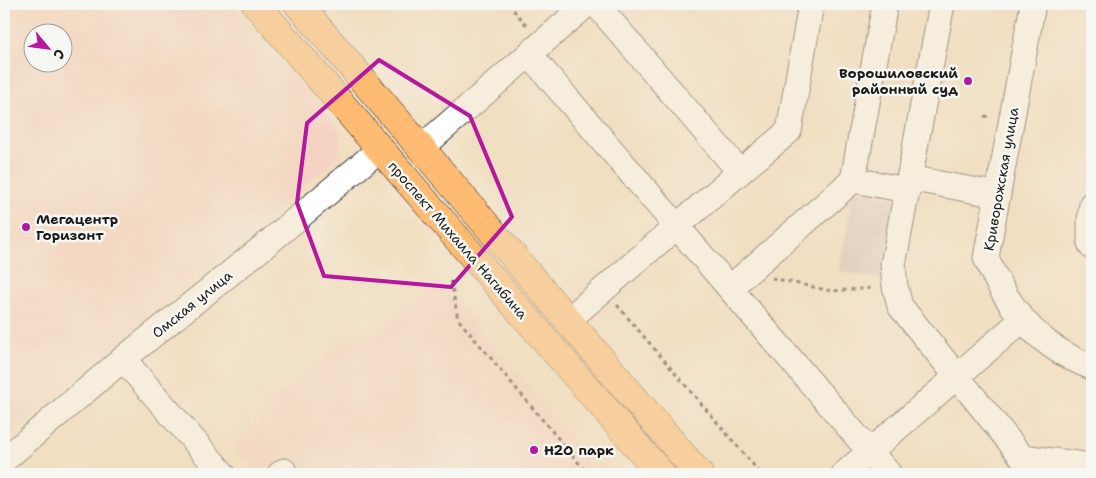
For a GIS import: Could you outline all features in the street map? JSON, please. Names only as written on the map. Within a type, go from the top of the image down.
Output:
[{"type":"main road","name":"проспект Михаила Нагибина","points":[[256,4],[661,474]]},
{"type":"main road","points":[[298,4],[699,474]]},
{"type":"street","points":[[421,148],[587,4]]},
{"type":"street","points":[[596,4],[740,172]]},
{"type":"street","points":[[568,320],[789,131],[811,4]]},
{"type":"street","points":[[738,281],[853,180],[885,4]]},
{"type":"street","points":[[942,4],[892,265],[900,306],[1031,465],[1092,466]]},
{"type":"street","name":"Криворожская улица","points":[[1033,4],[986,258],[997,283],[1022,320],[1034,332],[1062,352],[1092,367]]},
{"type":"street","points":[[536,48],[677,226],[738,281],[889,474]]},
{"type":"street","name":"Омская улица","points":[[4,460],[123,359],[268,243],[380,149]]},
{"type":"street","points":[[853,180],[908,184],[998,195]]},
{"type":"street","points":[[1092,204],[1090,219],[1090,243],[1092,247]]},
{"type":"street","points":[[844,474],[1022,320]]},
{"type":"street","points":[[123,359],[223,474]]},
{"type":"path","points":[[508,4],[536,48]]},
{"type":"path","points":[[451,281],[458,319],[588,474]]},
{"type":"path","points":[[738,281],[831,291],[895,286]]},
{"type":"path","points":[[604,290],[761,474]]},
{"type":"highlighted area","points":[[379,60],[470,116],[512,217],[451,287],[324,276],[297,203],[307,123]]},
{"type":"shaded area","points":[[4,4],[230,4],[335,123],[342,139],[338,154],[328,166],[4,440]]},
{"type":"shaded area","points":[[854,190],[896,198],[881,279],[839,271]]},
{"type":"shaded area","points":[[439,281],[603,474],[255,474],[231,445],[270,411],[266,406],[356,329],[365,340]]},
{"type":"place","name":"Ворошиловский районный суд","points":[[968,81]]},
{"type":"place","name":"Мегацентр Горизонт","points":[[26,227]]},
{"type":"place","name":"H2O парк","points":[[534,450]]}]
